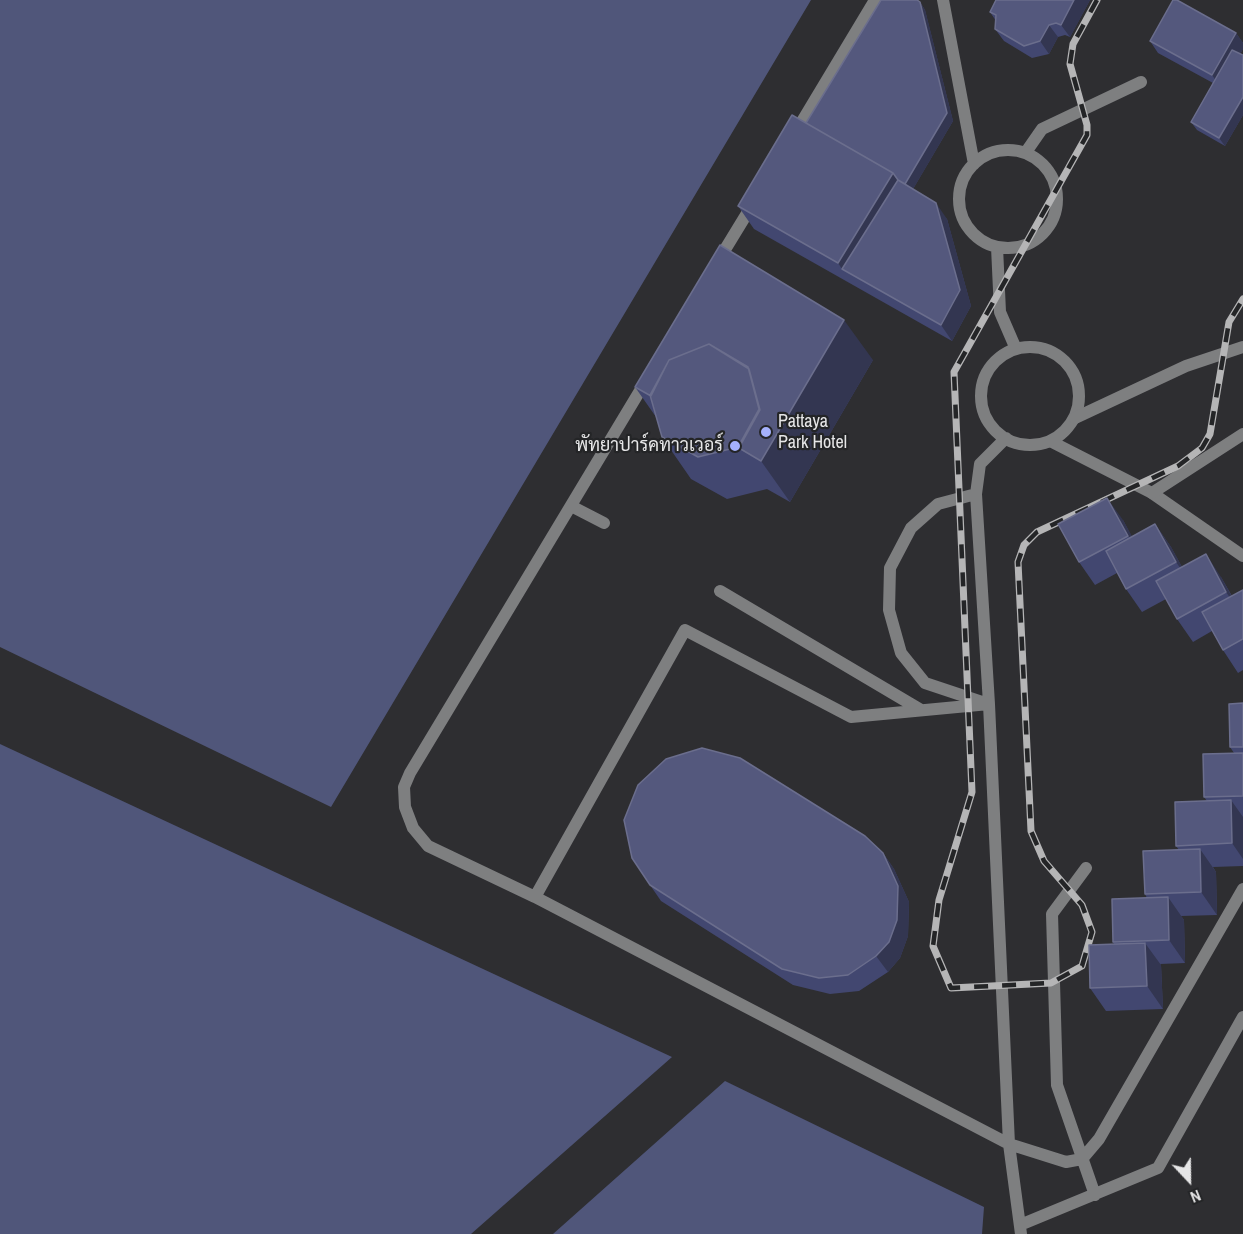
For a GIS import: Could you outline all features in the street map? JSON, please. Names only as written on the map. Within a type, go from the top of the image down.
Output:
[{"type":"street","points":[[790,142],[875,0]]},
{"type":"street","points":[[943,0],[974,164]]},
{"type":"street","points":[[1026,152],[1042,129],[1141,82]]},
{"type":"street","points":[[1013,151],[1026,152],[1043,164],[1052,177],[1057,198],[1052,222],[1041,236],[1028,244],[1011,249],[981,241],[974,235],[964,221],[959,207],[960,190],[964,178],[974,164],[993,153],[1013,151]]},
{"type":"street","points":[[711,273],[759,192]]},
{"type":"street","points":[[997,247],[1000,312],[1016,349]]},
{"type":"street","points":[[1033,347],[1052,351],[1065,361],[1074,374],[1080,395],[1075,418],[1064,432],[1050,441],[1034,445],[1019,444],[996,432],[986,419],[982,404],[982,387],[986,375],[996,361],[1016,349],[1033,347]]},
{"type":"street","points":[[1075,418],[1186,366],[1243,347]]},
{"type":"street","points":[[656,364],[410,773],[404,787],[405,807],[413,828],[428,846],[535,897],[1009,1144],[1066,1162],[1082,1159],[1099,1139],[1243,889]]},
{"type":"street","points":[[1152,494],[1243,434]]},
{"type":"street","points":[[1006,438],[980,464],[976,494],[989,704],[1009,1144],[1020,1229],[1158,1168],[1243,1017]]},
{"type":"street","points":[[1050,441],[1152,494],[1243,555]]},
{"type":"street","points":[[976,494],[938,504],[911,528],[890,568],[889,610],[901,653],[925,683],[989,704]]},
{"type":"street","points":[[571,506],[604,524]]},
{"type":"street","points":[[720,591],[921,710]]},
{"type":"street","points":[[535,897],[685,630],[851,717],[989,704]]},
{"type":"street","points":[[1086,868],[1052,914],[1057,1085],[1095,1195]]},
{"type":"shaded area","points":[[0,0],[811,0],[331,807],[0,647]]},
{"type":"shaded area","points":[[0,744],[672,1057],[471,1234],[0,1234]]},
{"type":"shaded area","points":[[725,1081],[984,1207],[982,1234],[553,1234]]},
{"type":"building","points":[[881,0],[917,0],[920,2],[947,113],[905,184],[893,173],[806,123]]},
{"type":"building","points":[[996,0],[1074,0],[1061,25],[1056,23],[1049,25],[1040,41],[1024,46],[995,29],[996,15],[990,12]]},
{"type":"building","points":[[1173,0],[1177,0],[1236,33],[1212,75],[1150,41]]},
{"type":"building","points":[[1232,50],[1243,55],[1243,97],[1219,138],[1191,122]]},
{"type":"building","points":[[792,115],[893,173],[838,263],[738,206]]},
{"type":"building","points":[[898,180],[936,203],[960,290],[941,325],[842,269]]},
{"type":"building","points":[[720,245],[844,320],[761,461],[739,448],[760,410],[749,369],[709,344],[669,360],[651,396],[635,387]]},
{"type":"building","points":[[709,344],[748,367],[759,409],[738,447],[698,457],[662,437],[650,395],[669,360]]},
{"type":"building","points":[[1107,498],[1128,536],[1079,562],[1058,524]]},
{"type":"building","points":[[1155,524],[1176,562],[1126,589],[1106,551]]},
{"type":"building","points":[[1206,554],[1226,592],[1177,619],[1156,581]]},
{"type":"building","points":[[1243,590],[1243,639],[1223,650],[1202,612]]},
{"type":"building","points":[[1243,703],[1243,747],[1230,747],[1229,704]]},
{"type":"building","points":[[702,748],[740,758],[865,836],[883,853],[898,886],[897,920],[889,942],[876,956],[848,975],[819,978],[782,969],[650,885],[632,858],[624,820],[638,785],[666,759]]},
{"type":"building","points":[[1243,753],[1243,796],[1204,797],[1203,754]]},
{"type":"building","points":[[1231,800],[1232,843],[1176,846],[1175,802]]},
{"type":"building","points":[[1200,849],[1201,892],[1145,894],[1143,851]]},
{"type":"building","points":[[1168,897],[1169,940],[1113,942],[1112,899]]},
{"type":"building","points":[[1145,943],[1147,986],[1090,988],[1089,945]]},
{"type":"railway","points":[[1097,0],[1073,44],[1070,64],[1087,125],[1087,135],[954,372],[972,792],[939,900],[933,946],[951,988],[1051,983],[1082,966],[1092,932],[1082,905],[1044,861],[1031,831],[1018,562],[1024,545],[1037,532],[1178,466],[1202,448],[1210,434],[1229,322],[1243,299]]},
{"type":"place","name":"Pattaya Park Hotel","points":[[766,432]]},
{"type":"place","name":"พัทยาปาร์คทาวเวอร์","points":[[735,446]]}]
